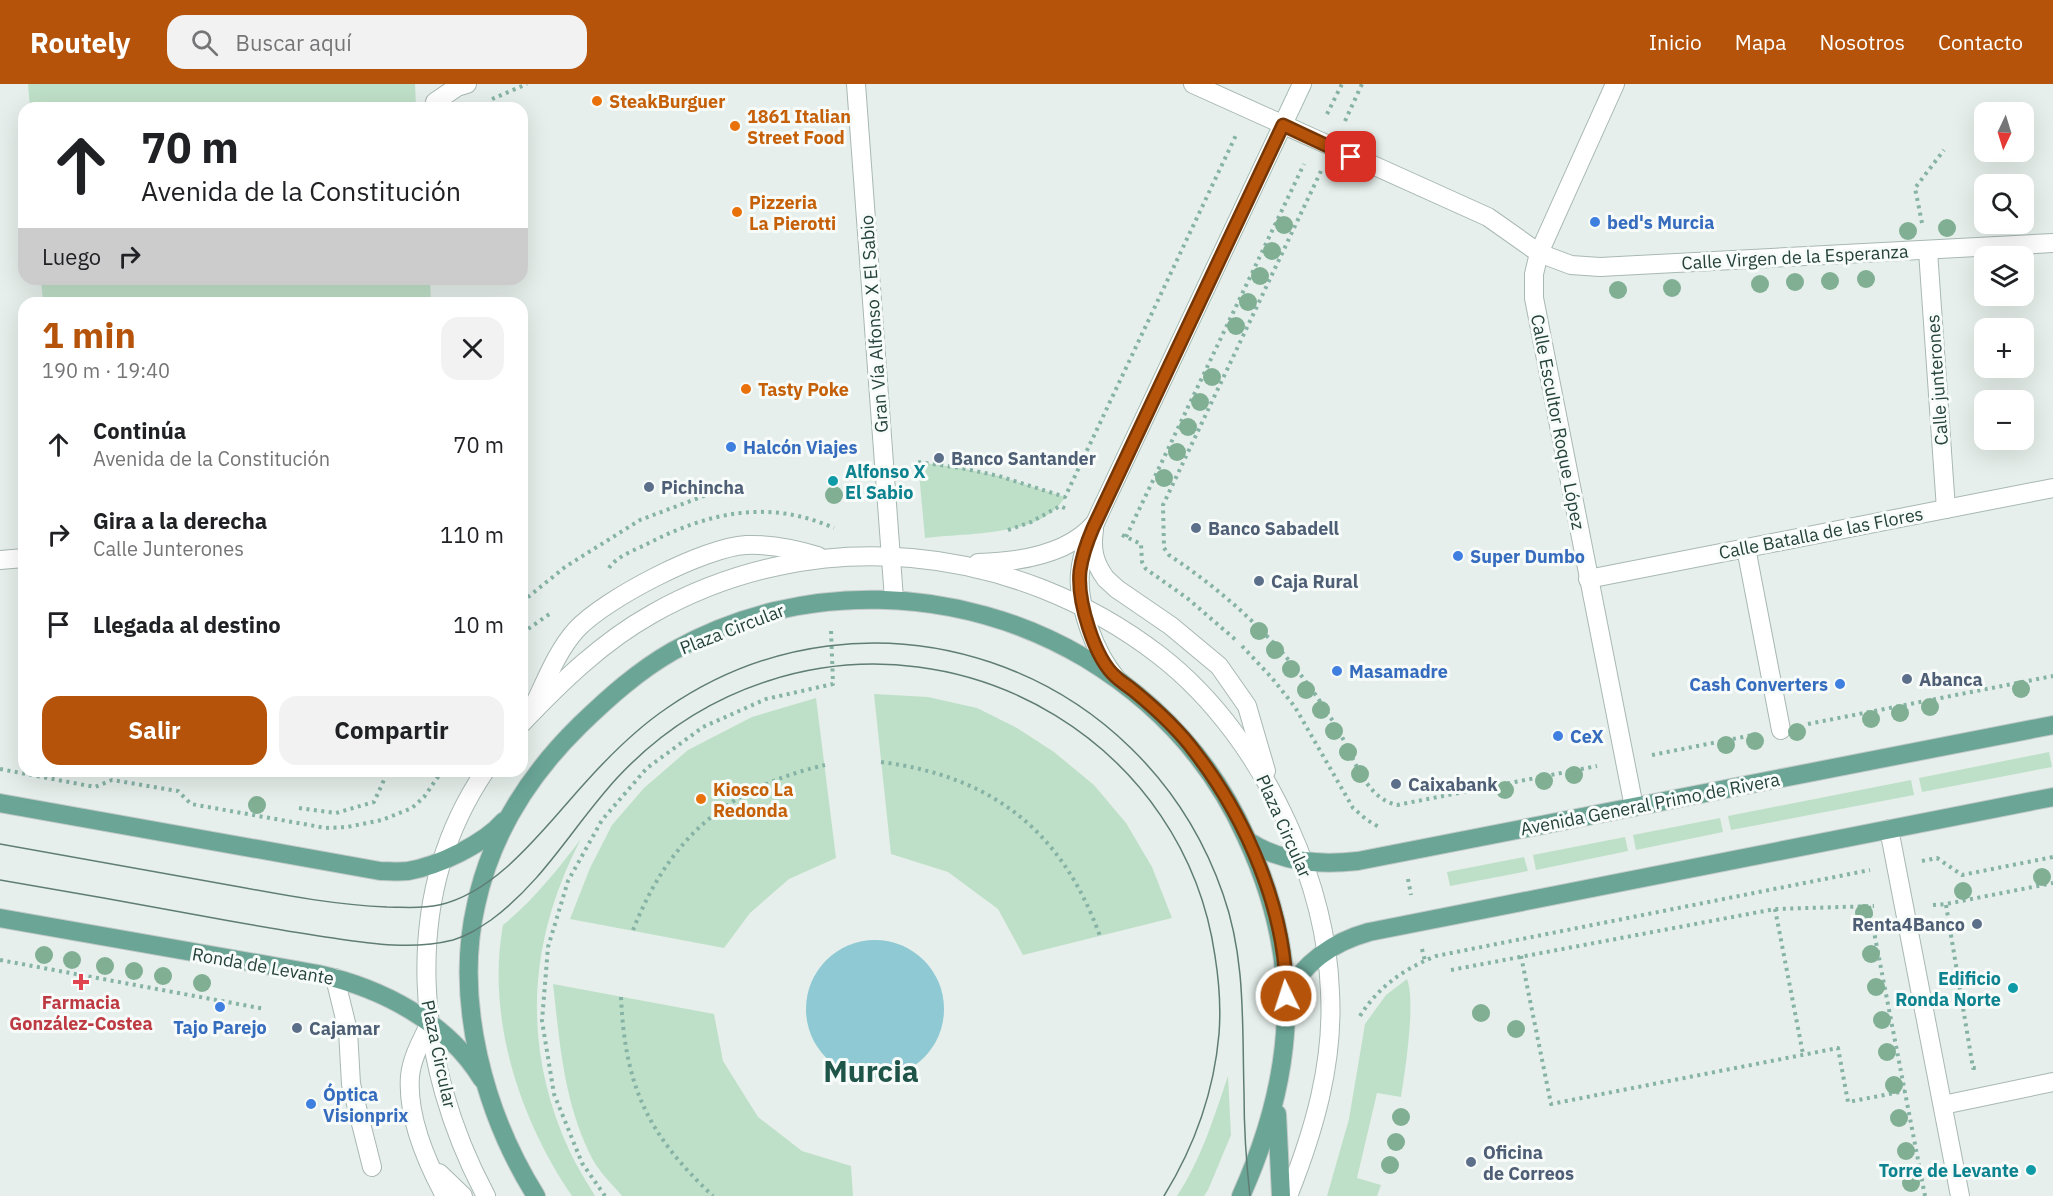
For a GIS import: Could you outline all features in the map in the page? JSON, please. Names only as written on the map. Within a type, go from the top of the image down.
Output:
[{"type":"main road","name":"Plaza Circular","points":[[536,1196],[513,1155],[488,1088],[474,1032],[469,989],[469,944],[476,905],[485,871],[499,834],[519,796],[545,762],[605,700],[639,673],[674,651],[713,632],[791,607],[823,601],[894,599],[939,604],[981,614],[1022,627],[1061,644],[1116,678],[1165,718],[1194,751],[1218,784],[1248,841],[1271,902],[1281,943],[1286,996],[1286,1029],[1272,1115],[1241,1196]]},
{"type":"main road","name":"Avenida General Primo de Rivera","points":[[1248,841],[1271,853],[1303,861],[1337,863],[1358,861],[2053,725]]},
{"type":"main road","points":[[1286,996],[1301,973],[1326,951],[1356,936],[2053,797]]},
{"type":"main road","points":[[0,803],[380,871],[407,871],[444,860],[489,834],[510,814]]},
{"type":"main road","name":"Ronda de Levante","points":[[0,918],[353,983],[389,998],[430,1023],[469,1060],[488,1088]]},
{"type":"main road","points":[[1278,1088],[1277,1133],[1281,1196]]},
{"type":"street","points":[[435,102],[457,87],[467,84]]},
{"type":"street","name":"Gran Vía Alfonso X El Sabio","points":[[856,84],[894,599]]},
{"type":"street","points":[[1193,84],[1488,218],[1539,253]]},
{"type":"street","points":[[1116,678],[1099,652],[1084,607],[1080,591],[1080,573],[1084,551],[1095,523],[1302,84]]},
{"type":"street","name":"Calle Escultor Roque López","points":[[1615,84],[1539,253],[1534,274],[1535,308],[1634,807]]},
{"type":"street","name":"Calle Virgen de la Esperanza","points":[[1539,253],[1571,265],[1600,267],[2053,243]]},
{"type":"street","name":"Calle junterones","points":[[1928,251],[1946,509]]},
{"type":"street","name":"Calle Batalla de las Flores","points":[[1588,579],[2053,488]]},
{"type":"street","points":[[947,562],[995,562],[1043,554],[1075,541],[1095,523]]},
{"type":"street","points":[[1095,523],[1093,553],[1106,579],[1200,649],[1219,666],[1238,691],[1247,706],[1269,787]]},
{"type":"street","points":[[528,714],[561,650],[576,630],[596,613],[638,587],[684,564],[731,547],[746,545],[776,547],[828,558]]},
{"type":"street","points":[[1746,548],[1781,730]]},
{"type":"street","name":"Plaza Circular","points":[[528,717],[576,668],[613,639],[653,614],[696,592],[739,576],[782,565],[828,558],[891,556],[947,562],[992,572],[1029,584],[1084,607],[1150,649],[1184,677],[1228,724],[1255,762],[1269,787],[1303,861],[1326,951],[1331,1013],[1325,1079],[1313,1127],[1288,1196]]},
{"type":"street","points":[[0,560],[18,558]]},
{"type":"street","name":"Plaza Circular","points":[[481,777],[460,816],[433,896],[427,944],[426,990],[442,1084],[455,1129],[486,1196]]},
{"type":"street","points":[[1889,829],[1960,1196]]},
{"type":"street","points":[[335,978],[348,1031],[351,1084],[372,1167]]},
{"type":"street","points":[[430,1023],[416,1053],[410,1075],[414,1119],[445,1196]]},
{"type":"street","points":[[1943,1105],[2053,1082]]},
{"type":"street","points":[[431,1166],[463,1196]]},
{"type":"path","points":[[488,100],[527,84]]},
{"type":"path","points":[[1126,537],[1342,84]]},
{"type":"path","points":[[1362,84],[1163,505],[1166,553],[1226,596],[1281,650],[1323,705],[1344,738],[1365,781],[1375,793],[1388,803],[1397,805],[2053,676]]},
{"type":"path","points":[[918,462],[999,476],[1065,497],[1248,109]]},
{"type":"path","points":[[1928,251],[1915,188],[1944,150]]},
{"type":"path","points":[[528,597],[565,567],[640,520],[733,485]]},
{"type":"path","points":[[605,1196],[582,1163],[554,1094],[542,1021],[548,947],[568,880],[602,820],[647,768],[703,728],[766,699],[833,684]]},
{"type":"path","points":[[882,762],[914,766],[976,788],[1031,825],[1054,849],[1073,876],[1089,905],[1100,936]]},
{"type":"path","points":[[633,930],[645,900],[662,871],[682,844],[706,821],[732,801],[761,785],[792,773],[825,765]]},
{"type":"path","points":[[0,769],[18,772]]},
{"type":"path","points":[[42,777],[95,787],[112,780],[178,791],[191,804],[326,828],[363,825],[399,814],[412,808],[424,797],[438,777]]},
{"type":"path","points":[[299,808],[336,813],[374,802],[385,777]]},
{"type":"path","points":[[1425,961],[1436,956],[1937,858],[1962,875],[2053,857]]},
{"type":"path","points":[[1451,970],[1775,909],[1946,904],[2053,883]]},
{"type":"path","points":[[1946,904],[1973,1068],[1994,1068],[1998,1093]]},
{"type":"path","points":[[1869,906],[1925,1196]]},
{"type":"path","points":[[1775,909],[1803,1054]]},
{"type":"path","points":[[1521,957],[1551,1104],[1838,1048],[1848,1102],[1905,1091]]},
{"type":"path","points":[[0,960],[264,1009]]},
{"type":"path","points":[[621,997],[623,1035],[631,1072],[644,1108],[663,1142],[687,1171],[713,1196]]},
{"type":"green space","points":[[28,84],[415,84],[416,102],[30,102]]},
{"type":"green space","points":[[42,285],[430,285],[431,297],[42,297]]},
{"type":"green space","points":[[918,462],[999,476],[1065,497],[1054,510],[1039,520],[1021,526],[1001,531],[925,538]]},
{"type":"green space","points":[[874,694],[928,697],[977,708],[1017,728],[1054,752],[1094,785],[1126,823],[1152,867],[1172,918],[1023,955],[998,909],[948,872],[891,854]]},
{"type":"green space","points":[[816,698],[836,858],[789,879],[750,913],[724,948],[570,919],[590,868],[612,825],[644,788],[688,750],[752,717]]},
{"type":"green space","points":[[2049,752],[2052,767],[1922,792],[1919,778]]},
{"type":"green space","points":[[1911,780],[1914,795],[1731,830],[1728,816]]},
{"type":"green space","points":[[1720,818],[1723,832],[1636,850],[1633,835]]},
{"type":"green space","points":[[1625,837],[1628,851],[1536,870],[1533,855]]},
{"type":"green space","points":[[581,839],[563,877],[550,916],[541,955],[537,994],[538,1033],[544,1073],[554,1113],[570,1152],[595,1196],[572,1196],[537,1135],[512,1067],[499,996],[499,960],[503,925],[535,895]]},
{"type":"green space","points":[[1524,857],[1528,871],[1450,886],[1447,872]]},
{"type":"green space","points":[[1407,979],[1410,1019],[1401,1097],[1377,1093],[1357,1178],[1381,1185],[1377,1196],[1327,1196],[1349,1119],[1365,1024],[1386,995]]},
{"type":"green space","points":[[553,984],[714,1014],[723,1061],[758,1117],[802,1151],[851,1166],[853,1196],[622,1196],[593,1160],[576,1118],[565,1074]]},
{"type":"green space","points":[[1228,1076],[1231,1135],[1208,1190],[1204,1196],[1177,1196],[1200,1153]]},
{"type":"water","points":[[875,940],[901,945],[924,960],[939,983],[944,1009],[939,1035],[924,1058],[901,1073],[875,1078],[849,1073],[826,1058],[811,1035],[806,1009],[811,983],[826,960],[849,945]]},
{"type":"tram line","points":[[0,844],[313,900],[387,907],[439,905],[461,898],[501,872],[537,838],[613,753],[656,716],[746,667],[828,646],[911,645],[991,662],[1065,697],[1131,748],[1184,814],[1223,894],[1236,943],[1239,967],[1243,1017],[1246,1157],[1250,1196]]},
{"type":"tram line","points":[[0,880],[348,940],[393,945],[438,943],[473,932],[510,905],[543,871],[601,796],[633,762],[686,720],[725,698],[768,681],[843,666],[918,667],[989,684],[1055,715],[1113,760],[1161,815],[1195,881],[1218,975],[1219,1034],[1213,1076],[1201,1118],[1185,1158],[1164,1196]]},
{"type":"place","name":"SteakBurguer","points":[[597,101]]},
{"type":"place","name":"1861 Italian Street Food","points":[[735,126]]},
{"type":"place","name":"Pizzeria La Pierotti","points":[[737,212]]},
{"type":"place","name":"bed's Murcia","points":[[1595,222]]},
{"type":"place","name":"Tasty Poke","points":[[746,389]]},
{"type":"place","name":"Halcón Viajes","points":[[731,447]]},
{"type":"place","name":"Banco Santander","points":[[939,458]]},
{"type":"place","name":"Alfonso X El Sabio","points":[[833,481]]},
{"type":"place","name":"Pichincha","points":[[649,487]]},
{"type":"place","name":"Banco Sabadell","points":[[1196,528]]},
{"type":"place","name":"Super Dumbo","points":[[1458,556]]},
{"type":"place","name":"Caja Rural","points":[[1259,581]]},
{"type":"place","name":"Masamadre","points":[[1337,671]]},
{"type":"place","name":"Abanca","points":[[1907,679]]},
{"type":"place","name":"Cash Converters","points":[[1840,684]]},
{"type":"place","name":"CeX","points":[[1558,736]]},
{"type":"place","name":"Caixabank","points":[[1396,784]]},
{"type":"place","name":"Kiosco La Redonda","points":[[701,799]]},
{"type":"place","name":"Renta4Banco","points":[[1977,924]]},
{"type":"place","name":"Farmacia González-Costea","points":[[81,982]]},
{"type":"place","name":"Edificio Ronda Norte","points":[[2013,988]]},
{"type":"place","name":"Tajo Parejo","points":[[220,1007]]},
{"type":"place","name":"Cajamar","points":[[297,1028]]},
{"type":"place","name":"Óptica Visionprix","points":[[311,1104]]},
{"type":"place","name":"Oficina de Correos","points":[[1471,1162]]},
{"type":"place","name":"Torre de Levante","points":[[2031,1170]]},
{"type":"district","name":"Murcia","points":[[871,1070]]},
{"type":"route","points":[[1286,996],[1281,943],[1271,902],[1240,822],[1218,784],[1194,751],[1165,718],[1109,670],[1099,652],[1086,617],[1080,591],[1080,573],[1084,551],[1093,528],[1283,125],[1351,157]]}]
